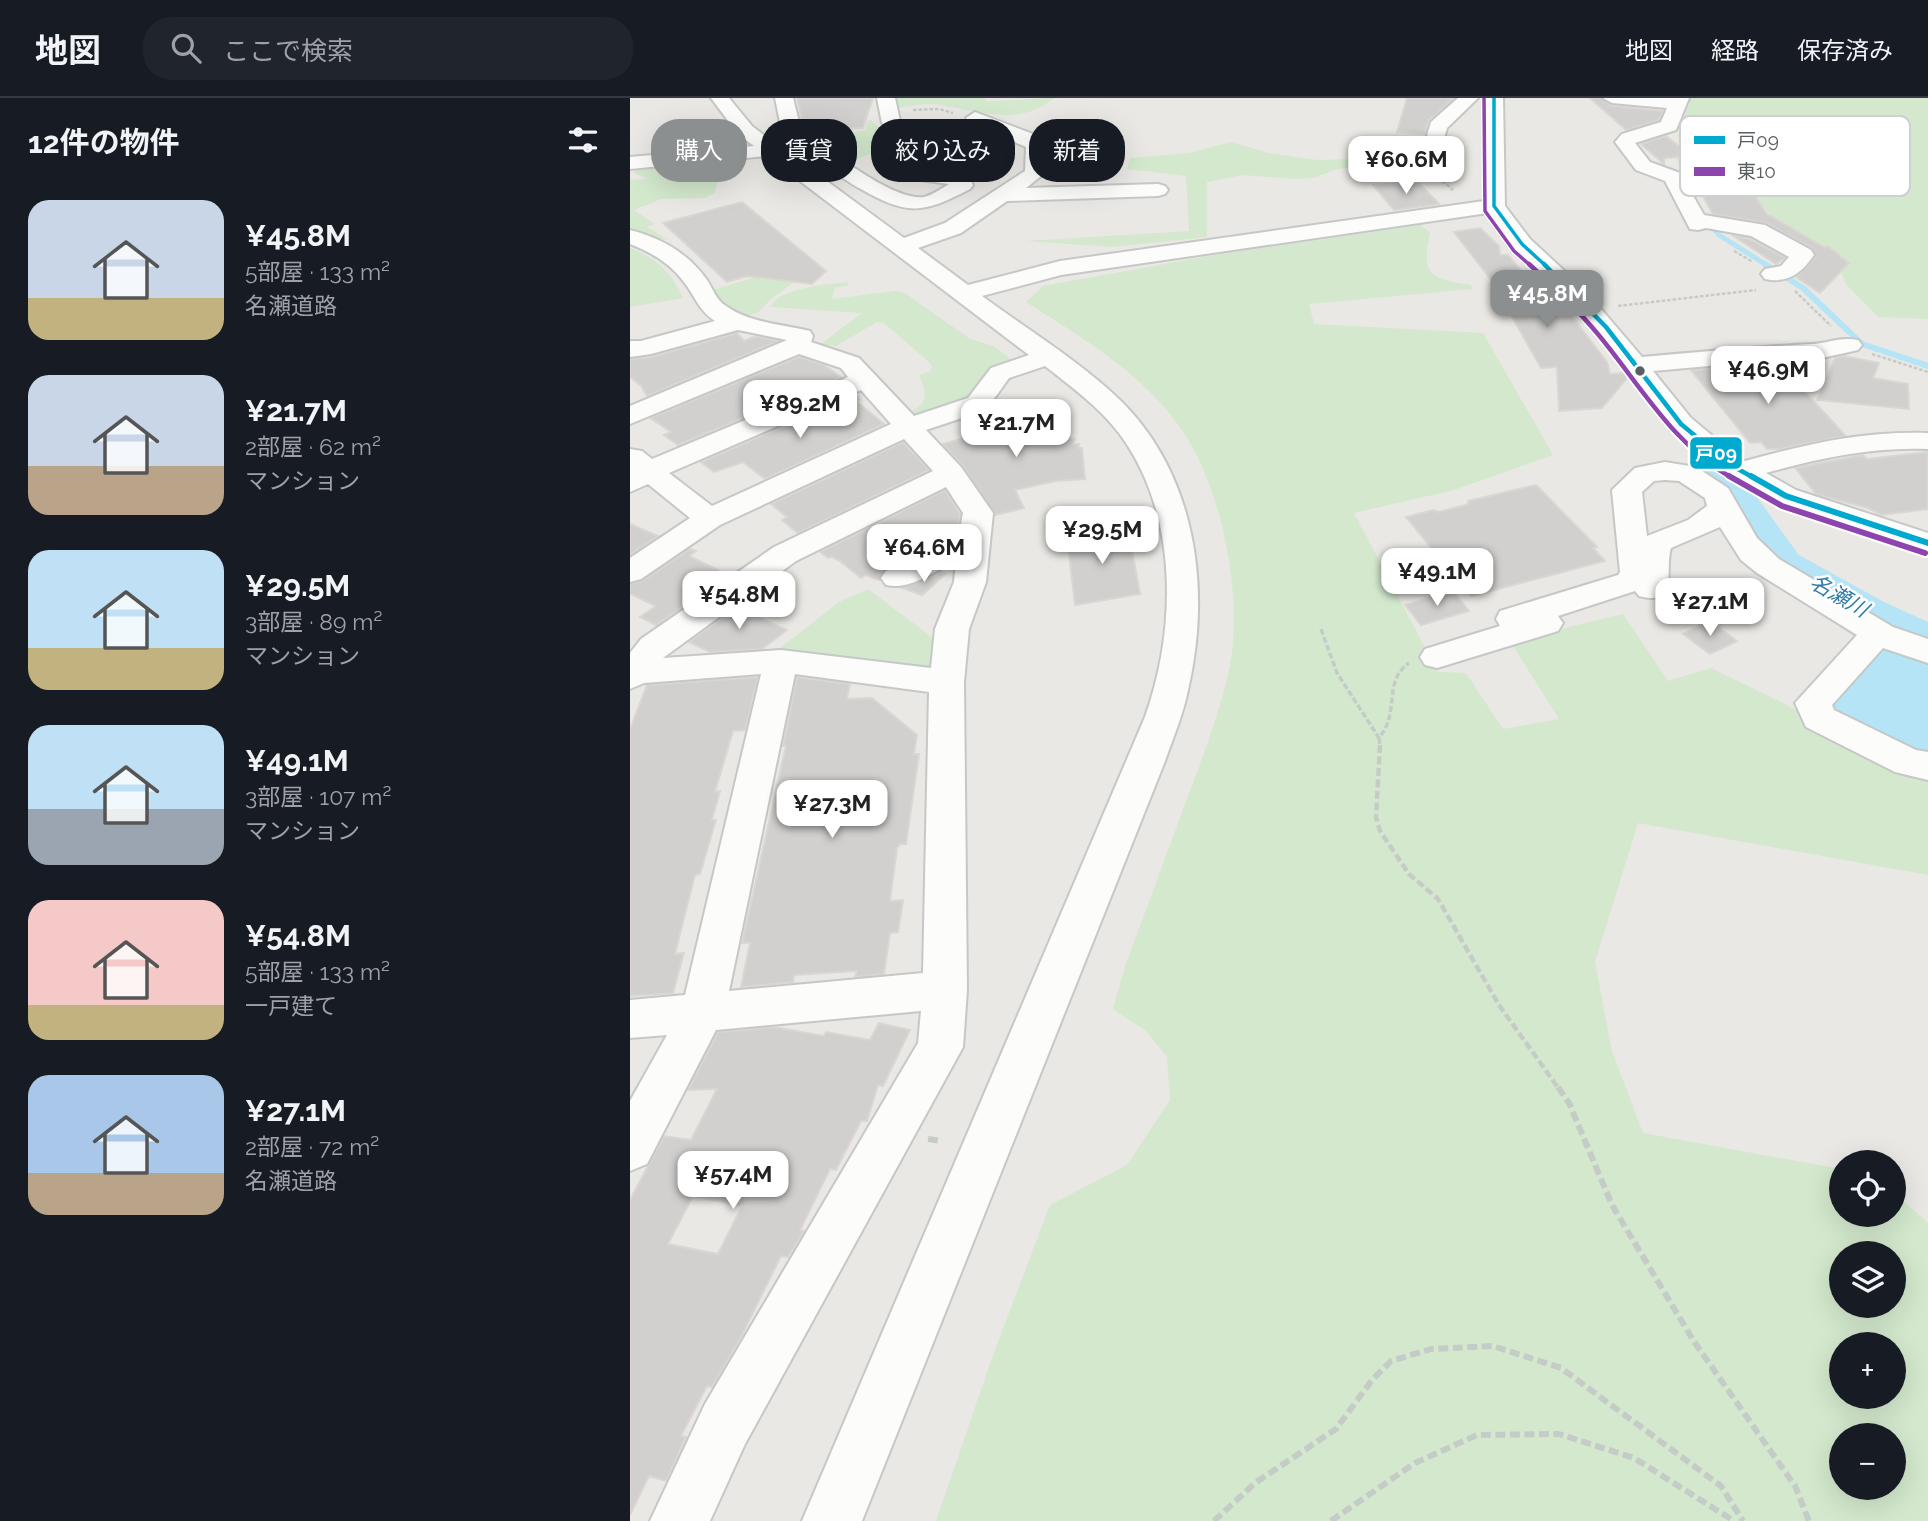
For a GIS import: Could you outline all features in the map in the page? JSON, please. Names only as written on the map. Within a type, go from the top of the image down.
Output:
[{"type":"street","points":[[720,98],[745,130],[761,142]]},
{"type":"street","points":[[784,98],[789,119]]},
{"type":"street","points":[[1437,135],[1438,126],[1469,98]]},
{"type":"street","points":[[1494,98],[1494,206],[1522,244],[1590,309],[1735,488],[1752,553],[1768,566],[1885,637]]},
{"type":"street","points":[[1612,98],[1679,100],[1669,126],[1629,138],[1625,142],[1636,153],[1643,166],[1673,177],[1680,188]]},
{"type":"street","points":[[857,180],[910,202],[926,203],[963,185],[961,179],[912,174],[897,163],[909,153],[914,143],[911,137],[891,123],[891,106]]},
{"type":"street","points":[[901,247],[953,228],[1035,173],[1036,145],[1026,138],[975,118]]},
{"type":"street","points":[[1636,153],[1662,150]]},
{"type":"street","points":[[634,154],[651,160]]},
{"type":"street","points":[[630,169],[651,160]]},
{"type":"street","points":[[814,182],[1047,357],[1113,410],[1137,439],[1161,481],[1176,524],[1185,582],[1183,627],[1171,692],[1146,761],[832,1521]]},
{"type":"street","points":[[1002,195],[1158,190]]},
{"type":"street","points":[[1686,196],[1703,222],[1757,230],[1803,255],[1775,277]]},
{"type":"street","points":[[962,294],[1032,273],[1060,268],[1494,206]]},
{"type":"street","points":[[630,237],[667,253],[688,270],[715,310],[738,323],[800,336],[797,346]]},
{"type":"street","points":[[630,349],[642,349],[738,323]]},
{"type":"street","points":[[1635,365],[1776,352],[1813,352],[1849,345]]},
{"type":"street","points":[[630,416],[797,346],[829,354],[849,363],[951,472],[978,513],[970,582],[952,629],[947,682],[945,990],[940,1047],[725,1424],[680,1521]]},
{"type":"street","points":[[630,572],[709,519],[907,427],[977,404],[1000,373],[1047,357]]},
{"type":"street","points":[[636,470],[863,380]]},
{"type":"street","points":[[1437,657],[1641,594],[1653,587],[1654,548],[1660,541],[1710,520],[1735,488],[1830,447],[1897,440],[1928,441]]},
{"type":"street","points":[[636,470],[709,519]]},
{"type":"street","points":[[1512,619],[1629,582],[1636,572],[1627,490],[1645,474],[1665,471],[1686,473],[1821,509],[1928,543]]},
{"type":"street","points":[[631,674],[653,647],[785,554],[951,472]]},
{"type":"street","points":[[897,578],[973,539]]},
{"type":"street","points":[[1928,652],[1894,638],[1875,636],[1813,703],[1819,718],[1908,762],[1928,766]]},
{"type":"street","points":[[631,674],[781,661],[947,682]]},
{"type":"street","points":[[630,1148],[703,1012],[781,661]]},
{"type":"street","points":[[630,1019],[945,990]]},
{"type":"path","points":[[891,106],[939,109],[975,118]]},
{"type":"path","points":[[1437,135],[1436,155],[1431,171],[1459,195]]},
{"type":"path","points":[[1703,222],[1715,239],[1775,277],[1818,312],[1849,345],[1928,372]]},
{"type":"path","points":[[1590,309],[1775,277]]},
{"type":"path","points":[[1321,629],[1326,653],[1335,673],[1380,738],[1376,817],[1380,831],[1409,874],[1438,899],[1499,1005],[1569,1103],[1612,1205],[1693,1340],[1795,1486],[1810,1521]]},
{"type":"path","points":[[1380,738],[1393,719],[1395,674],[1399,667],[1437,657]]},
{"type":"path","points":[[1214,1521],[1255,1483],[1336,1429],[1372,1380],[1391,1361],[1431,1349],[1493,1346],[1561,1368],[1721,1486],[1743,1521]]},
{"type":"path","points":[[1331,1521],[1415,1462],[1477,1435],[1559,1433],[1634,1458],[1734,1521]]},
{"type":"green space","points":[[893,98],[984,98],[988,101],[1054,98],[1027,112],[998,115],[935,104],[897,108]]},
{"type":"green space","points":[[1691,98],[1928,98],[1928,319],[1878,317],[1846,284],[1834,256],[1772,217],[1755,196],[1910,196],[1910,116],[1685,116]]},
{"type":"green space","points":[[871,120],[871,153],[857,158],[857,132],[865,130],[867,121]]},
{"type":"green space","points":[[1231,142],[1269,153],[1317,160],[1386,158],[1399,152],[1417,154],[1412,169],[1357,166],[1334,170],[1314,178],[1243,175],[1207,182],[1207,237],[1112,247],[1026,241],[1189,231],[1186,176],[1127,169],[1130,158],[1189,153]]},
{"type":"green space","points":[[651,166],[651,182],[717,182],[715,193],[705,198],[661,199],[634,210],[655,224],[647,227],[669,240],[630,234],[630,180],[647,179],[633,172]]},
{"type":"green space","points":[[1420,225],[1430,232],[1427,258],[1431,272],[1446,280],[1471,285],[1472,289],[1309,304],[1314,324],[1483,333],[1553,455],[1454,490],[1354,513],[1438,672],[1466,673],[1503,729],[1559,719],[1510,641],[1623,614],[1668,681],[1711,668],[1787,705],[1905,770],[1928,775],[1928,875],[1638,823],[1595,962],[1612,1051],[1643,1133],[1829,1167],[1829,1227],[1906,1227],[1906,1204],[1928,1223],[1928,1521],[936,1521],[993,1355],[1050,1205],[1127,1165],[1170,1100],[1167,1057],[1146,1031],[1113,1009],[1125,966],[1217,715],[1230,665],[1233,637],[1234,607],[1226,543],[1208,481],[1196,454],[1167,410],[1130,374],[1090,343],[1026,302],[1043,286],[1209,256]]},
{"type":"green space","points":[[630,248],[648,256],[662,267],[683,298],[630,307]]},
{"type":"green space","points":[[779,270],[808,272],[771,299],[757,313],[740,317],[716,301],[713,290]]},
{"type":"green space","points":[[848,282],[848,286],[835,287],[832,299],[896,291],[905,293],[970,339],[994,346],[1013,361],[992,367],[973,395],[960,403],[914,417],[907,413],[923,402],[925,393],[919,375],[931,371],[932,367],[884,323],[877,322],[836,346],[821,344],[862,313],[771,307],[783,295],[793,291]]},
{"type":"green space","points":[[868,589],[933,638],[933,671],[779,649],[839,602]]},
{"type":"water","points":[[1885,646],[1928,661],[1928,761],[1831,717],[1827,705]]},
{"type":"building","points":[[797,98],[873,98],[863,128],[857,128],[857,119],[802,119]]},
{"type":"building","points":[[1407,98],[1453,99],[1429,120],[1424,134],[1397,132]]},
{"type":"building","points":[[1590,98],[1601,98],[1612,106],[1663,111],[1659,120],[1626,130]]},
{"type":"building","points":[[1666,136],[1680,147],[1680,157],[1664,158],[1664,164],[1641,144]]},
{"type":"building","points":[[1420,184],[1439,204],[1394,210],[1373,185]]},
{"type":"building","points":[[1703,196],[1755,196],[1767,214],[1824,247],[1829,247],[1849,263],[1820,293],[1796,277],[1816,257],[1812,248],[1766,223],[1713,214]]},
{"type":"building","points":[[742,202],[826,271],[812,284],[747,276],[727,282],[663,223]]},
{"type":"building","points":[[1480,228],[1499,246],[1500,255],[1508,255],[1531,282],[1538,286],[1558,317],[1571,315],[1607,362],[1610,374],[1625,373],[1628,377],[1602,408],[1559,411],[1557,367],[1541,368],[1502,299],[1505,298],[1454,232]]},
{"type":"building","points":[[1732,235],[1750,239],[1785,258],[1776,264]]},
{"type":"building","points":[[737,333],[744,341],[756,336],[778,341],[647,396],[641,386],[630,377],[630,359],[652,357]]},
{"type":"building","points":[[1844,356],[1879,363],[1873,378],[1908,384],[1909,409],[1817,400],[1835,358]]},
{"type":"building","points":[[799,357],[824,365],[841,377],[678,445],[664,435],[671,432],[650,418]]},
{"type":"building","points":[[1779,363],[1846,436],[1779,449],[1767,449],[1761,442],[1750,443],[1691,370]]},
{"type":"building","points":[[857,395],[859,400],[856,401],[884,424],[765,479],[743,462],[714,472],[701,462]]},
{"type":"building","points":[[1028,405],[1051,438],[1075,439],[1073,444],[1079,444],[1078,448],[1082,448],[1085,479],[1056,481],[1015,490],[1024,508],[995,515],[963,466],[943,444],[1002,427],[993,414]]},
{"type":"building","points":[[903,442],[929,470],[798,533],[782,520],[787,517],[771,504]]},
{"type":"building","points":[[1928,452],[1928,509],[1881,515],[1868,508],[1816,494],[1795,468],[1863,455],[1867,459]]},
{"type":"building","points":[[1536,485],[1597,547],[1593,548],[1605,561],[1471,596],[1406,517],[1433,510],[1439,512],[1469,504],[1468,501]]},
{"type":"building","points":[[945,490],[960,514],[958,524],[923,541],[917,548],[899,557],[903,559],[885,569],[879,580],[866,575],[861,578],[840,561],[828,558],[820,552]]},
{"type":"building","points":[[630,524],[658,536],[630,555]]},
{"type":"building","points":[[1128,529],[1140,594],[1075,605],[1067,536]]},
{"type":"building","points":[[690,549],[696,551],[689,556],[724,573],[719,577],[723,579],[656,625],[640,617],[656,606],[630,594],[630,584],[642,581]]},
{"type":"building","points":[[940,572],[945,574],[922,595],[902,588]]},
{"type":"building","points":[[1453,591],[1469,611],[1421,625],[1405,605]]},
{"type":"building","points":[[748,599],[765,608],[754,615],[787,630],[762,649],[710,652],[689,642]]},
{"type":"building","points":[[1710,621],[1737,641],[1710,654],[1683,634]]},
{"type":"building","points":[[758,677],[745,730],[733,731],[715,792],[720,791],[712,820],[716,820],[700,874],[695,875],[675,954],[684,953],[673,993],[630,996],[630,729],[647,685]]},
{"type":"building","points":[[797,677],[850,684],[847,699],[872,698],[917,735],[914,754],[919,754],[906,844],[900,844],[897,848],[890,901],[903,900],[898,932],[890,933],[884,974],[855,977],[857,971],[794,975],[793,982],[741,987],[750,943],[742,943],[786,746],[783,746]]},
{"type":"building","points":[[879,1023],[910,1030],[883,1086],[878,1085],[867,1121],[861,1121],[836,1170],[830,1169],[800,1230],[804,1231],[788,1257],[781,1256],[741,1337],[712,1387],[707,1386],[681,1436],[686,1437],[666,1481],[649,1476],[630,1515],[630,1200],[664,1136],[691,1140],[717,1089],[688,1090],[718,1032],[774,1027],[824,1036],[826,1032],[870,1040]],"holes":[[[693,1196],[742,1206],[718,1254],[668,1244]]]},
{"type":"waterway","points":[[1706,219],[1719,235],[1768,266]]},
{"type":"waterway","points":[[1765,264],[1803,288],[1862,344],[1928,366]]},
{"type":"waterway","name":"名瀬川","points":[[1707,473],[1736,498],[1783,565],[1867,613],[1928,641]]},
{"type":"transit line","name":"東10","points":[[1484,98],[1485,211],[1514,251],[1569,301],[1598,334],[1673,431],[1723,473],[1782,506],[1925,553]]},
{"type":"transit line","name":"戸09","points":[[1494,98],[1494,206],[1522,244],[1576,294],[1606,327],[1681,424],[1729,464],[1786,496],[1928,543]]}]
